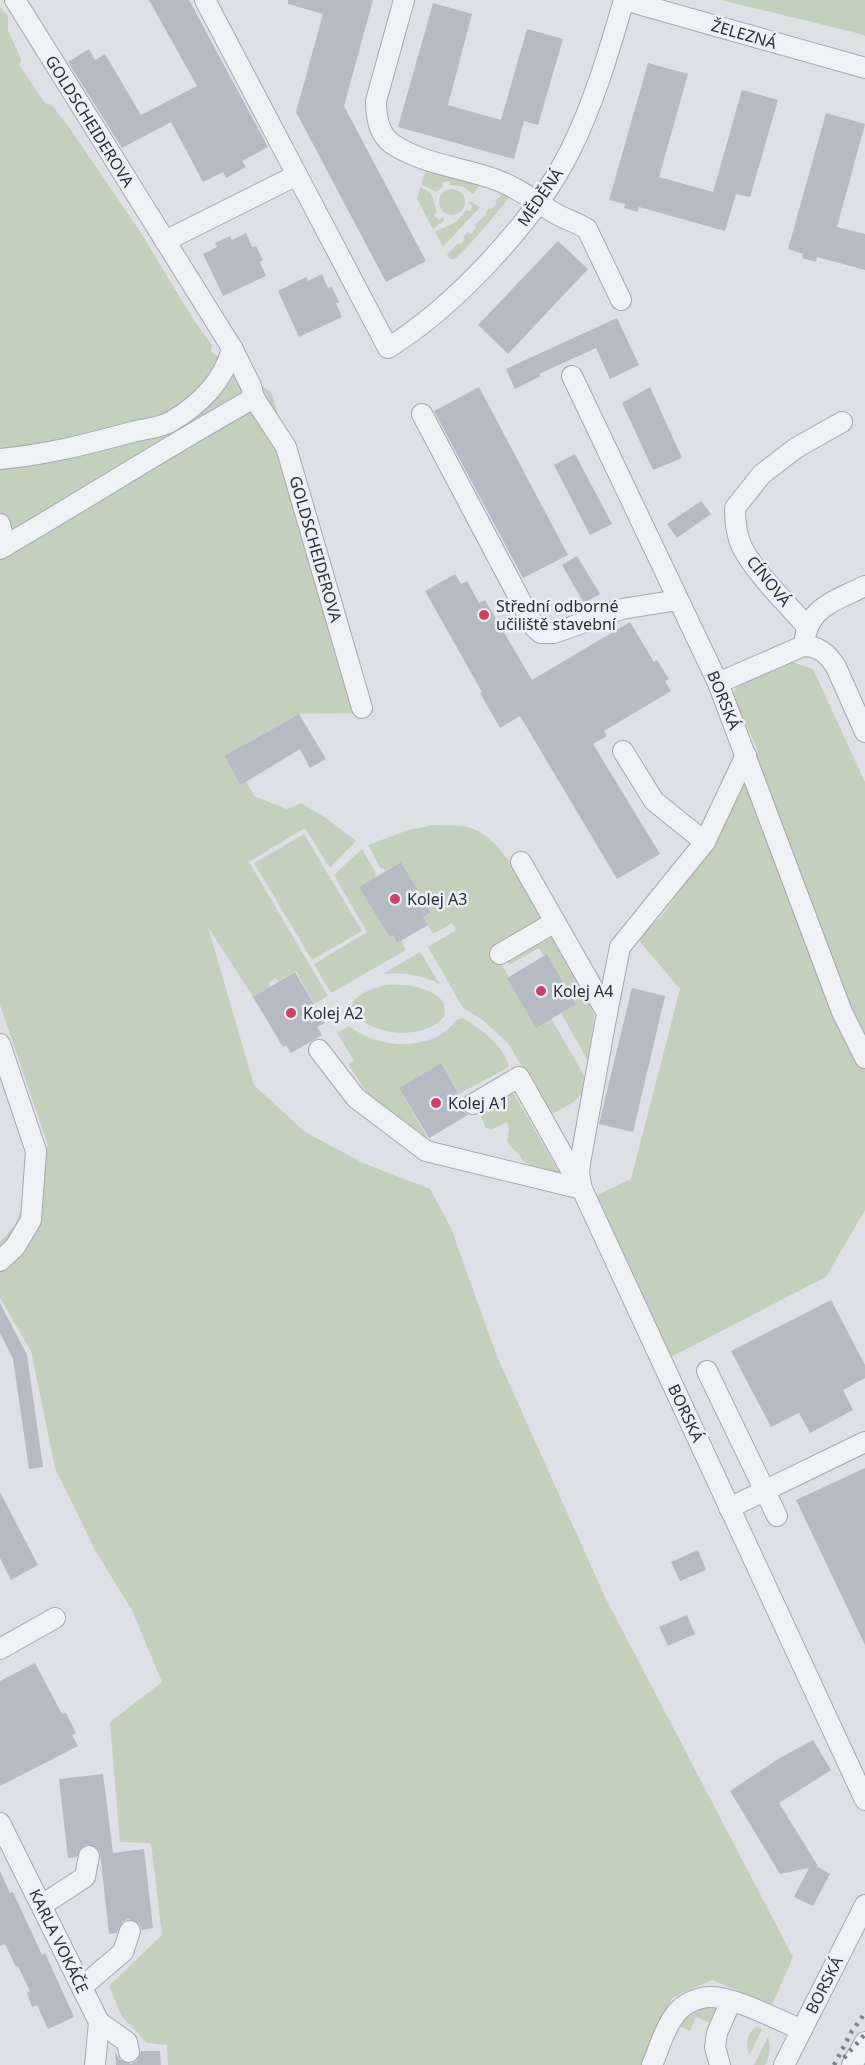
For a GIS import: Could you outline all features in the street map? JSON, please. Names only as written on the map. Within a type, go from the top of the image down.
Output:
[{"type":"street","name":"GOLDSCHEIDEROVA","points":[[15,0],[232,348],[251,386],[254,398],[286,447],[362,708]]},
{"type":"street","points":[[165,241],[297,175],[205,0]]},
{"type":"street","points":[[404,0],[376,102],[378,126],[389,142],[418,157],[511,186],[560,216],[587,229],[621,300]]},
{"type":"street","name":"MĚDĚNÁ","points":[[297,175],[388,348],[409,335],[456,294],[512,235],[538,203],[570,150],[589,108],[606,62],[624,0]]},
{"type":"street","name":"ŽELEZNÁ","points":[[624,0],[865,68]]},
{"type":"street","points":[[0,459],[63,450],[170,422],[209,393],[230,359],[232,348]]},
{"type":"street","name":"BORSKÁ","points":[[572,376],[718,683],[746,755],[705,842],[620,947],[580,1163],[579,1174],[582,1190],[865,1800]]},
{"type":"street","points":[[0,524],[3,548],[164,449],[254,398]]},
{"type":"street","points":[[422,414],[535,628],[541,633],[554,633],[622,609],[678,600]]},
{"type":"street","name":"CÍNOVÁ","points":[[806,626],[765,579],[743,549],[735,525],[735,508],[762,474],[796,448],[842,422]]},
{"type":"street","points":[[803,646],[806,626],[815,612],[826,604],[865,586]]},
{"type":"street","points":[[718,683],[803,646],[816,648],[830,658],[865,732]]},
{"type":"street","points":[[622,751],[654,801],[705,842]]},
{"type":"street","points":[[746,755],[842,1012],[865,1058]]},
{"type":"street","points":[[521,862],[607,1013]]},
{"type":"street","points":[[500,954],[555,922]]},
{"type":"street","points":[[0,1044],[36,1151],[31,1220],[15,1247],[0,1261]]},
{"type":"street","points":[[319,1050],[356,1098],[426,1151],[582,1190]]},
{"type":"street","points":[[473,1104],[519,1077],[582,1190]]},
{"type":"street","points":[[706,1371],[777,1516]]},
{"type":"street","points":[[729,1508],[865,1442]]},
{"type":"street","points":[[0,1649],[55,1618]]},
{"type":"street","name":"KARLA VOKÁČE","points":[[0,1823],[99,2022]]},
{"type":"street","points":[[42,1905],[85,1877],[89,1856]]},
{"type":"street","name":"BORSKÁ","points":[[784,2065],[865,1905]]},
{"type":"street","points":[[82,1987],[123,1952],[130,1931]]},
{"type":"street","points":[[652,2065],[674,2016],[685,2004],[711,1997],[731,2001],[802,2030]]},
{"type":"street","points":[[720,2065],[715,2048],[717,2033],[731,2001]]},
{"type":"street","points":[[99,2022],[127,2042],[129,2052]]},
{"type":"street","points":[[95,2065],[99,2022]]},
{"type":"street","points":[[852,2065],[865,2042]]},
{"type":"green space","points":[[721,0],[865,0],[865,36],[853,32]]},
{"type":"green space","points":[[0,7],[8,16],[8,30],[21,59],[20,66],[45,103],[52,105],[71,130],[141,233],[193,319],[212,345],[211,352],[271,392],[374,713],[299,714],[224,756],[241,784],[246,781],[254,796],[287,809],[301,803],[326,818],[356,841],[330,868],[305,828],[249,862],[328,996],[314,1004],[296,971],[279,981],[276,978],[268,983],[270,987],[253,997],[208,927],[254,1085],[305,1132],[363,1163],[430,1189],[451,1228],[496,1354],[605,1597],[793,1957],[772,2005],[712,1980],[672,1998],[641,2065],[168,2065],[167,2045],[147,2043],[122,2017],[109,1986],[162,1935],[151,1843],[120,1842],[110,1722],[162,1682],[132,1610],[96,1552],[55,1468],[31,1351],[0,1298],[0,1242],[15,1225],[48,1145],[0,1005]]},
{"type":"green space","points":[[435,165],[438,168],[437,172],[453,176],[457,171],[459,177],[474,181],[478,177],[496,186],[493,190],[483,182],[473,194],[464,187],[450,185],[449,181],[442,183],[443,187],[436,192],[421,184],[426,170]]},
{"type":"green space","points":[[420,187],[432,196],[437,212],[434,215],[439,220],[442,217],[445,220],[433,229],[417,199]]},
{"type":"green space","points":[[452,189],[461,193],[465,202],[461,211],[452,215],[443,211],[439,202],[443,193]]},
{"type":"green space","points":[[504,192],[510,196],[477,237],[455,259],[450,259],[447,255],[458,243],[460,245],[468,232],[471,234],[476,227],[474,225],[486,215],[489,208],[491,209],[497,203],[495,201]]},
{"type":"green space","points":[[470,201],[480,207],[443,247],[435,232],[457,221],[466,210],[471,211],[472,205],[468,203]]},
{"type":"green space","points":[[790,661],[813,669],[865,782],[865,1210],[826,1277],[671,1357],[595,1196],[631,1179],[680,989],[636,937],[661,917],[716,840],[758,750],[732,697],[739,682]]},
{"type":"green space","points":[[435,825],[463,826],[477,830],[489,839],[511,863],[543,918],[494,951],[536,1027],[551,1018],[586,1079],[586,1088],[574,1102],[550,1115],[508,1043],[480,1018],[463,1008],[428,947],[456,930],[452,923],[433,934],[423,917],[431,912],[401,862],[385,871],[381,869],[368,845],[408,830]]},
{"type":"green space","points":[[304,834],[362,931],[312,960],[254,863]]},
{"type":"green space","points":[[362,849],[376,877],[360,887],[388,937],[393,935],[397,943],[401,941],[406,950],[331,993],[314,964],[367,932],[334,875]]},
{"type":"green space","points":[[553,933],[588,998],[594,1015],[589,1063],[561,1013],[576,1003],[547,954],[544,956],[539,948],[509,965],[507,960]]},
{"type":"green space","points":[[420,952],[440,984],[413,975],[383,974]]},
{"type":"green space","points":[[386,985],[410,986],[432,993],[444,1003],[445,1015],[438,1023],[416,1032],[391,1032],[368,1024],[359,1018],[352,1006],[359,996]]},
{"type":"green space","points":[[462,1018],[491,1038],[507,1060],[509,1067],[459,1094],[441,1063],[399,1088],[428,1139],[411,1129],[367,1093],[348,1064],[354,1061],[337,1033],[349,1026],[374,1039],[405,1044],[434,1038],[446,1031],[456,1020]]},
{"type":"green space","points":[[505,1094],[514,1094],[562,1177],[557,1179],[523,1161],[507,1141],[509,1130],[507,1122],[492,1129],[486,1128],[480,1114],[481,1107]]},
{"type":"green space","points":[[709,2006],[716,2008],[709,2023],[696,2017],[690,2031],[677,2025],[689,2011]]},
{"type":"green space","points":[[758,2026],[762,2029],[749,2056],[748,2039],[751,2032]]},
{"type":"green space","points":[[768,2037],[770,2051],[765,2065],[754,2065]]},
{"type":"building","points":[[149,0],[189,0],[268,147],[242,161],[246,167],[226,178],[223,172],[203,182],[171,122],[122,148],[68,62],[89,49],[95,60],[105,54],[141,115],[197,86]]},
{"type":"building","points":[[288,0],[373,0],[344,106],[426,261],[386,282],[296,112],[323,14],[288,4]]},
{"type":"building","points":[[433,3],[472,14],[448,105],[501,120],[527,29],[563,39],[538,125],[524,121],[514,159],[398,127]]},
{"type":"building","points":[[648,63],[688,74],[659,177],[713,192],[742,90],[778,100],[750,197],[736,194],[725,231],[639,207],[638,212],[624,208],[625,204],[609,200]]},
{"type":"building","points":[[826,113],[865,124],[837,227],[865,234],[865,270],[817,257],[816,262],[802,258],[803,254],[788,249]]},
{"type":"building","points":[[246,233],[252,247],[256,246],[263,260],[260,262],[266,276],[223,296],[203,254],[217,247],[215,243],[230,236],[232,240]]},
{"type":"building","points":[[558,241],[588,269],[508,354],[478,325]]},
{"type":"building","points":[[322,274],[328,288],[332,287],[339,302],[336,303],[342,317],[299,337],[278,291],[306,277],[308,281]]},
{"type":"building","points":[[617,318],[639,365],[610,379],[596,348],[539,374],[541,376],[515,389],[506,369]]},
{"type":"building","points":[[479,387],[568,555],[523,578],[434,411]]},
{"type":"building","points":[[650,387],[682,458],[653,470],[622,403]]},
{"type":"building","points":[[575,454],[612,524],[590,535],[554,465]]},
{"type":"building","points":[[701,501],[711,514],[677,538],[667,524]]},
{"type":"building","points":[[577,556],[600,594],[584,603],[562,565]]},
{"type":"building","points":[[455,574],[461,584],[467,581],[479,603],[485,600],[532,680],[630,622],[654,662],[657,660],[669,679],[665,681],[671,691],[604,731],[607,736],[593,744],[660,854],[617,879],[520,716],[500,728],[425,591]]},
{"type":"building","points":[[299,714],[326,759],[310,768],[300,749],[241,785],[224,756]]},
{"type":"building","name":"Kolej A3","points":[[401,862],[431,912],[423,917],[428,925],[397,943],[393,935],[389,937],[359,887]]},
{"type":"building","name":"Kolej A4","points":[[547,954],[576,1004],[536,1028],[507,978]]},
{"type":"building","name":"Kolej A2","points":[[295,972],[325,1023],[317,1027],[322,1035],[291,1053],[286,1045],[283,1047],[253,997]]},
{"type":"building","points":[[632,988],[665,996],[633,1132],[599,1124]]},
{"type":"building","name":"Kolej A1","points":[[441,1063],[462,1100],[462,1110],[468,1115],[429,1138],[399,1088]]},
{"type":"building","points":[[831,1300],[865,1365],[865,1378],[843,1390],[853,1410],[810,1433],[799,1413],[771,1427],[731,1351]]},
{"type":"building","points":[[0,1303],[27,1355],[43,1467],[29,1469],[13,1359],[0,1333]]},
{"type":"building","points":[[865,1468],[865,1645],[796,1500]]},
{"type":"building","points":[[0,1492],[38,1565],[11,1580],[0,1558]]},
{"type":"building","points":[[698,1550],[706,1570],[680,1581],[671,1562]]},
{"type":"building","points":[[687,1615],[695,1634],[668,1646],[659,1627]]},
{"type":"building","points":[[35,1663],[62,1714],[66,1713],[76,1733],[72,1735],[78,1746],[0,1786],[0,1681]]},
{"type":"building","points":[[813,1740],[831,1770],[779,1803],[818,1866],[816,1866],[830,1874],[813,1906],[794,1897],[809,1868],[780,1874],[730,1791],[778,1759]]},
{"type":"building","points":[[103,1774],[113,1853],[144,1849],[153,1928],[142,1930],[139,1923],[128,1919],[122,1922],[117,1933],[109,1934],[100,1852],[96,1847],[86,1845],[80,1849],[77,1857],[68,1858],[59,1779]]},
{"type":"building","points":[[0,1871],[10,1893],[13,1892],[42,1955],[45,1953],[74,2017],[48,2029],[37,2005],[32,2007],[27,1993],[30,1991],[18,1966],[16,1967],[5,1944],[0,1946]]},
{"type":"building","points":[[141,2051],[160,2051],[161,2065],[116,2065],[115,2052],[120,2060],[131,2064],[137,2061]]},
{"type":"railway","points":[[834,2065],[852,2031],[865,2013]]},
{"type":"railway","points":[[844,2058],[865,2034]]},
{"type":"place","name":"Střední odborné učiliště stavební","points":[[484,615]]},
{"type":"place","name":"Kolej A3","points":[[395,899]]},
{"type":"place","name":"Kolej A4","points":[[541,991]]},
{"type":"place","name":"Kolej A2","points":[[291,1013]]},
{"type":"place","name":"Kolej A1","points":[[436,1103]]}]
